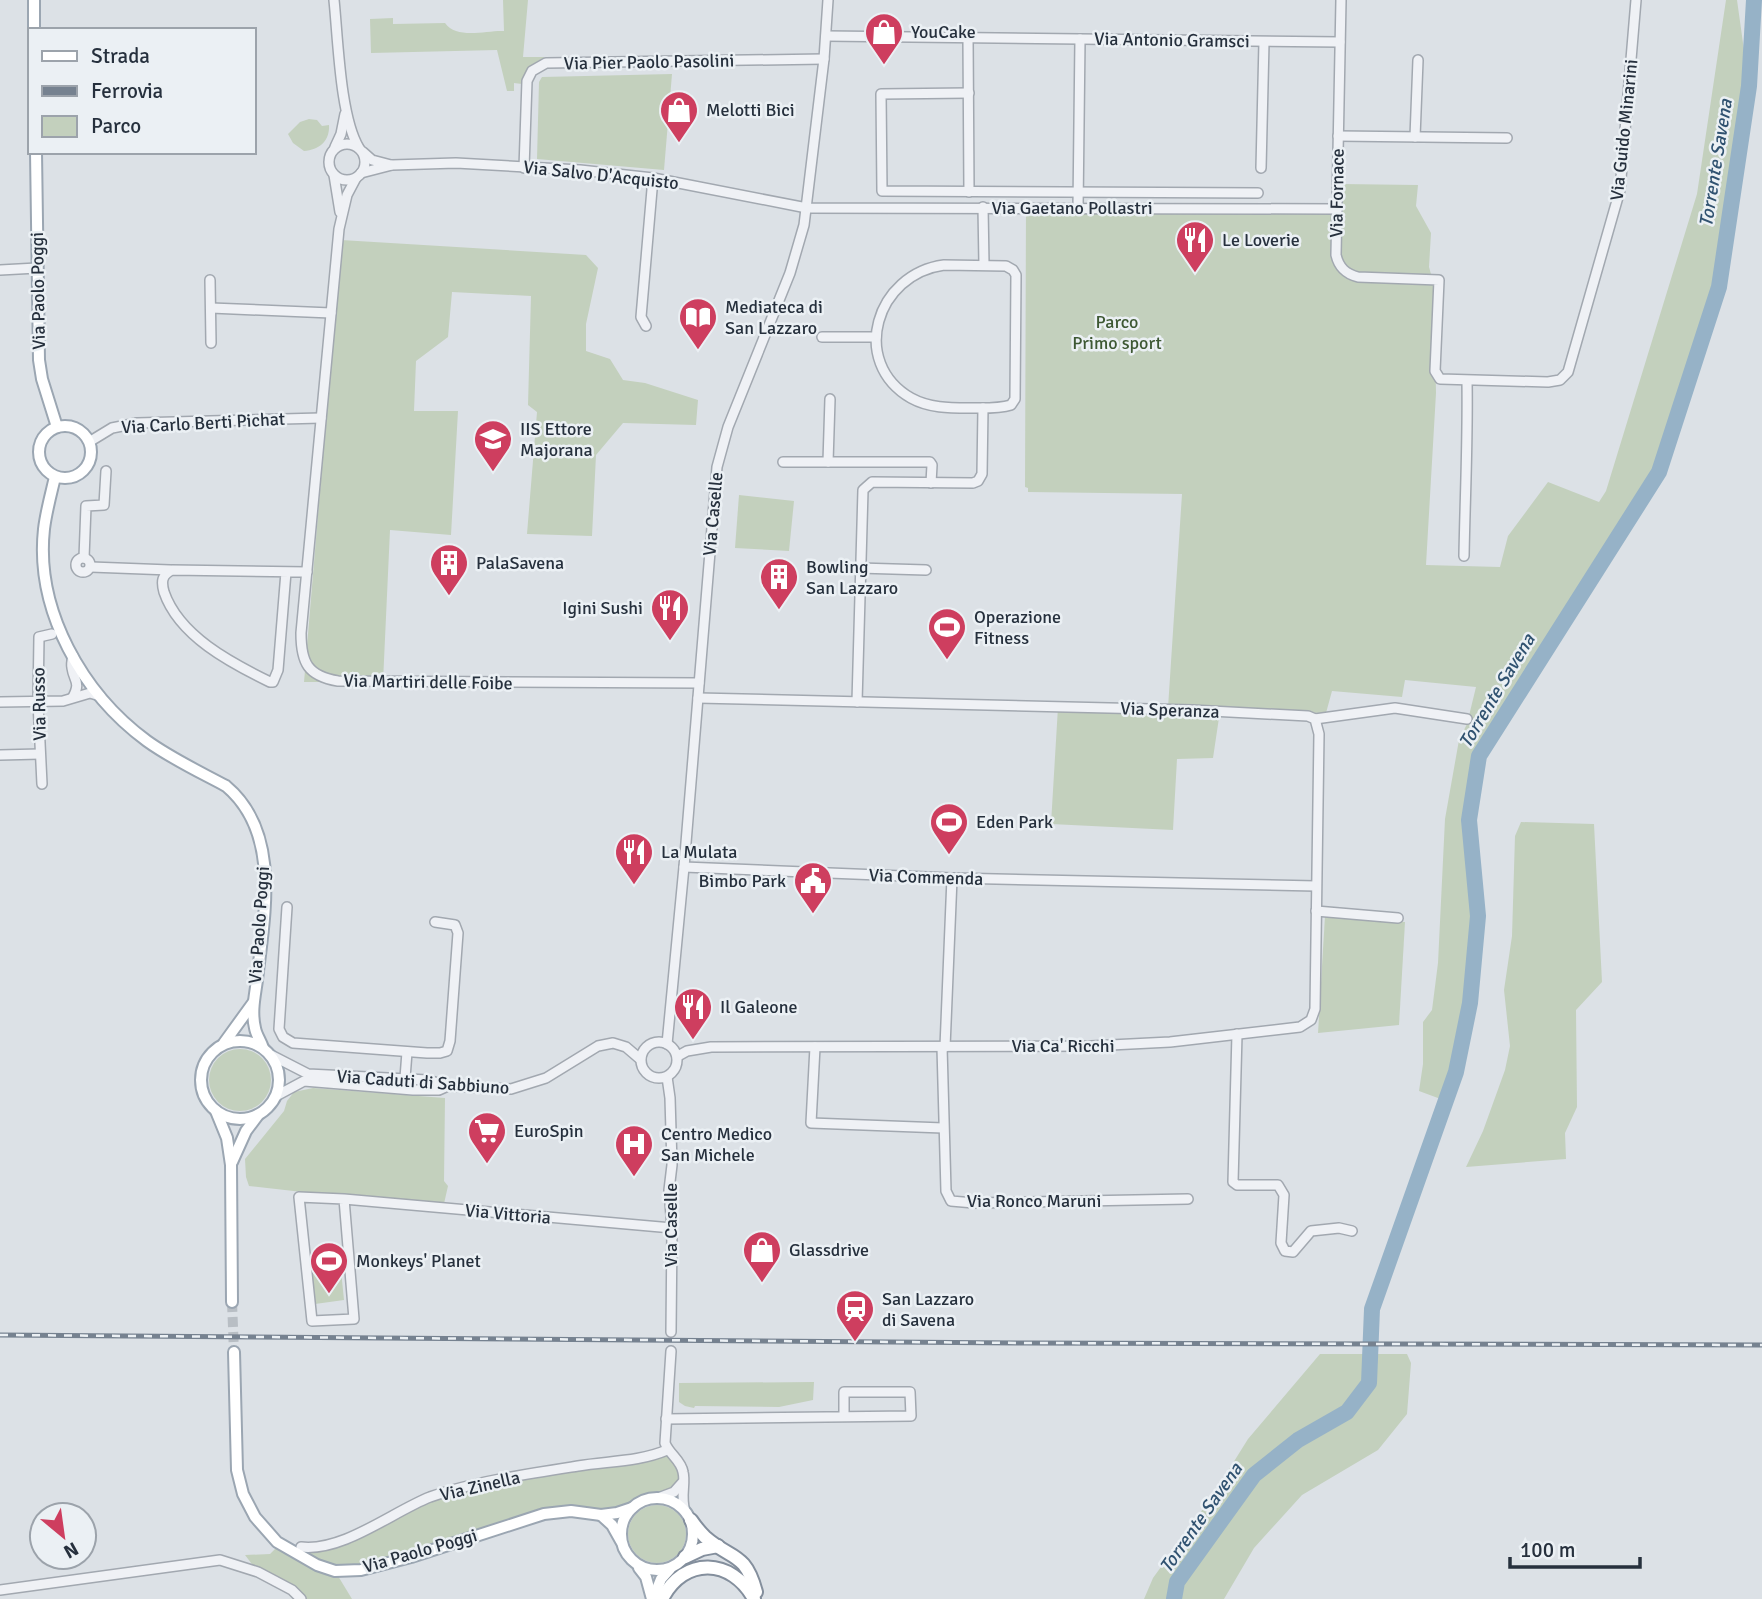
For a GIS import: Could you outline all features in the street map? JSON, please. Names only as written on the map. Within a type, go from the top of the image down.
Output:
[{"type":"highway","points":[[688,1516],[704,1536],[733,1553],[742,1562],[748,1571],[756,1599]]},
{"type":"highway","points":[[685,1557],[702,1549],[718,1546]]},
{"type":"highway","points":[[662,1599],[681,1577],[707,1567],[723,1569],[737,1577],[756,1599]]},
{"type":"main road","points":[[34,0],[34,28]]},
{"type":"main road","name":"Via Paolo Poggi","points":[[36,154],[39,360],[57,427]]},
{"type":"main road","points":[[57,427],[76,429],[89,442],[90,459],[80,474],[72,478],[55,477],[45,470],[38,454],[43,437],[57,427]]},
{"type":"main road","name":"Via Paolo Poggi","points":[[55,477],[44,530],[44,569],[58,624],[73,656],[100,696],[116,714],[147,740],[226,786],[240,799],[263,851],[266,879],[253,1003]]},
{"type":"main road","points":[[232,1302],[231,1165],[227,1138],[216,1111],[205,1100],[200,1086],[205,1060],[224,1043],[253,1003]]},
{"type":"main road","points":[[231,1165],[246,1131],[276,1096],[279,1078],[277,1065],[255,1028],[253,1003]]},
{"type":"main road","points":[[224,1043],[239,1040],[252,1042],[267,1051]]},
{"type":"main road","points":[[216,1111],[238,1119],[258,1115]]},
{"type":"main road","name":"Via Paolo Poggi","points":[[233,1352],[237,1470],[243,1494],[255,1517],[271,1536],[309,1561],[335,1571],[361,1570],[411,1557],[544,1514],[571,1511],[601,1515]]},
{"type":"main road","points":[[601,1515],[617,1513],[648,1499],[658,1498],[673,1502],[688,1516],[693,1532],[692,1545],[685,1557],[661,1579],[653,1599]]},
{"type":"main road","points":[[621,1541],[622,1523],[632,1508]]},
{"type":"main road","points":[[601,1515],[611,1525],[624,1551],[646,1577],[653,1599]]},
{"type":"main road","points":[[637,1565],[647,1570],[670,1568]]},
{"type":"street","name":"Via Martiri delle Foibe","points":[[334,0],[346,109],[350,127],[365,163],[349,188],[341,218],[301,648],[308,667],[319,677],[351,682],[699,683]]},
{"type":"street","name":"Via Caselle","points":[[667,1044],[719,456],[797,254],[807,208],[828,0]]},
{"type":"street","name":"Via Fornace","points":[[1341,0],[1336,255],[1343,270],[1358,277],[1439,280],[1435,371],[1440,379],[1548,382],[1564,378]]},
{"type":"street","name":"Via Guido Minarini","points":[[1564,378],[1568,372],[1620,190],[1636,0]]},
{"type":"street","name":"Via Antonio Gramsci","points":[[826,36],[1340,42]]},
{"type":"street","points":[[968,38],[969,192]]},
{"type":"street","name":"Via Antonio Gramsci","points":[[1078,208],[1080,38]]},
{"type":"street","name":"Via Antonio Gramsci","points":[[1261,168],[1264,41]]},
{"type":"street","name":"Via Pier Paolo Pasolini","points":[[524,167],[526,85],[532,71],[546,63],[824,60]]},
{"type":"street","points":[[1415,137],[1418,60]]},
{"type":"street","points":[[969,93],[881,94],[882,191],[1258,193]]},
{"type":"street","name":"Via Martiri delle Foibe","points":[[341,218],[334,175],[329,169],[328,161],[341,134],[346,109]]},
{"type":"street","points":[[1338,136],[1507,138]]},
{"type":"street","points":[[334,148],[345,143],[361,150],[372,160],[392,165]]},
{"type":"street","name":"Via Salvo D'Acquisto","points":[[392,165],[456,163],[580,170],[653,178],[807,208]]},
{"type":"street","points":[[334,175],[343,180],[392,165]]},
{"type":"street","points":[[646,326],[641,317],[653,178]]},
{"type":"street","points":[[983,207],[984,265]]},
{"type":"street","name":"Via Gaetano Pollastri","points":[[807,208],[1337,209]]},
{"type":"street","points":[[984,265],[1010,267],[1016,275],[1015,399],[1011,405],[982,408],[940,407],[909,397],[886,372],[879,357],[876,337],[885,303],[895,289],[912,275],[937,266],[984,265]]},
{"type":"street","points":[[0,270],[37,268]]},
{"type":"street","points":[[210,280],[211,343]]},
{"type":"street","points":[[211,308],[331,313]]},
{"type":"street","points":[[822,337],[876,337]]},
{"type":"street","points":[[1464,556],[1468,381]]},
{"type":"street","points":[[828,461],[830,399]]},
{"type":"street","points":[[857,702],[861,498],[867,485],[872,482],[972,484],[981,479],[982,408]]},
{"type":"street","name":"Via Carlo Berti Pichat","points":[[89,442],[112,428],[137,423],[321,418]]},
{"type":"street","points":[[783,461],[930,462],[931,483]]},
{"type":"street","points":[[106,471],[104,505],[86,506],[84,558],[77,562],[77,569],[85,573],[91,567],[307,572]]},
{"type":"street","points":[[859,568],[926,570]]},
{"type":"street","points":[[172,570],[162,578],[163,586],[178,616],[212,650],[270,682],[276,677],[278,670],[286,572]]},
{"type":"street","name":"Via Russo","points":[[42,785],[38,702],[39,637],[52,634]]},
{"type":"street","points":[[73,656],[72,668],[78,687],[73,697]]},
{"type":"street","points":[[0,702],[63,701],[90,693],[100,696]]},
{"type":"street","name":"Via Speranza","points":[[698,698],[1285,713],[1315,719],[1395,708],[1467,719]]},
{"type":"street","points":[[1315,719],[1319,734],[1316,911],[1398,918]]},
{"type":"street","points":[[0,755],[40,754]]},
{"type":"street","name":"Via Commenda","points":[[684,867],[952,878],[1316,886]]},
{"type":"street","name":"Via Ronco Maruni","points":[[952,878],[943,1047],[946,1191],[951,1201],[974,1203],[1188,1199]]},
{"type":"street","points":[[287,907],[280,1034],[293,1043],[445,1053],[449,1048],[458,928],[455,925],[435,922]]},
{"type":"street","name":"Via Ca' Ricchi","points":[[678,1056],[688,1051],[711,1047],[1130,1045],[1297,1027],[1308,1022],[1315,1009],[1316,911]]},
{"type":"street","points":[[1237,1034],[1233,1182],[1243,1186],[1278,1185],[1282,1188],[1284,1195],[1281,1242],[1282,1248],[1289,1253],[1293,1252],[1311,1231],[1339,1228],[1352,1231]]},
{"type":"street","points":[[626,1047],[640,1059],[645,1074],[651,1077],[667,1077],[678,1056],[667,1044],[657,1042],[650,1045],[640,1059]]},
{"type":"street","name":"Via Caduti di Sabbiuno","points":[[267,1051],[300,1070],[316,1075],[405,1078],[439,1082],[449,1086],[511,1089],[526,1086],[559,1071],[598,1046],[613,1043],[626,1047],[650,1045]]},
{"type":"street","points":[[814,1047],[811,1123],[943,1128]]},
{"type":"street","points":[[405,1078],[407,1052]]},
{"type":"street","name":"Via Caselle","points":[[667,1077],[672,1165],[669,1190],[672,1228],[671,1332]]},
{"type":"street","points":[[276,1096],[304,1081],[413,1090],[439,1090],[449,1086]]},
{"type":"street","name":"Via Vittoria","points":[[344,1199],[354,1319],[312,1321],[299,1197],[344,1199],[672,1228]]},
{"type":"street","points":[[671,1351],[665,1443],[683,1472],[682,1500],[688,1516]]},
{"type":"street","points":[[666,1419],[844,1417],[911,1416],[910,1392],[844,1392],[844,1417]]},
{"type":"street","name":"Via Zinella","points":[[302,1547],[314,1548],[349,1537],[432,1497],[468,1487],[578,1466],[646,1458],[667,1450]]},
{"type":"street","points":[[658,1498],[674,1492],[682,1483]]},
{"type":"street","points":[[0,1590],[220,1560],[258,1572],[292,1590],[301,1599]]},
{"type":"green space","points":[[503,0],[528,0],[523,57],[545,57],[530,68],[522,84],[514,83],[514,91],[507,91],[497,50],[371,53],[370,19],[393,18],[393,24],[445,23],[464,33],[504,31]]},
{"type":"green space","name":"Parco Primo sport","points":[[1726,0],[1737,0],[1749,86],[1719,287],[1659,472],[1479,756],[1469,820],[1478,916],[1470,1003],[1456,1072],[1446,1101],[1419,1091],[1423,1064],[1423,1022],[1432,1010],[1438,963],[1445,819],[1459,740],[1467,724],[1476,687],[1405,680],[1402,697],[1332,691],[1326,713],[1220,711],[1213,758],[1177,759],[1173,830],[1051,824],[1058,707],[1168,708],[1182,494],[1028,492],[1025,487],[1026,207],[1341,210],[1341,184],[1418,185],[1416,206],[1431,233],[1429,267],[1434,285],[1436,393],[1426,565],[1500,567],[1508,536],[1548,482],[1599,502],[1606,491],[1697,194]]},
{"type":"green space","points":[[672,74],[664,170],[537,159],[539,82],[542,77]]},
{"type":"green space","points":[[317,120],[322,126],[329,125],[329,131],[323,144],[304,151],[293,143],[288,134],[300,122]]},
{"type":"green space","points":[[341,240],[586,255],[598,268],[586,324],[586,351],[610,359],[623,380],[645,383],[698,400],[696,425],[623,423],[596,455],[592,536],[527,534],[537,412],[528,405],[531,296],[452,292],[448,337],[416,361],[414,411],[458,411],[451,535],[390,530],[383,682],[304,682]]},
{"type":"green space","points":[[739,495],[794,501],[789,551],[735,548]]},
{"type":"green space","points":[[1521,822],[1594,824],[1602,982],[1576,1010],[1577,1107],[1565,1133],[1566,1159],[1466,1167],[1483,1131],[1505,1070],[1510,1046],[1504,990],[1512,936],[1515,836]]},
{"type":"green space","points":[[1325,916],[1405,922],[1399,1025],[1318,1033]]},
{"type":"green space","points":[[240,1049],[252,1051],[262,1058],[269,1068],[269,1092],[262,1102],[252,1109],[240,1111],[228,1109],[218,1102],[211,1092],[209,1080],[211,1068],[218,1058],[228,1051]]},
{"type":"green space","points":[[313,1088],[445,1098],[444,1181],[448,1186],[443,1208],[249,1186],[245,1159],[284,1111],[294,1092]]},
{"type":"green space","points":[[341,1270],[344,1300],[315,1304],[312,1274]]},
{"type":"green space","points":[[1320,1354],[1407,1354],[1411,1363],[1407,1414],[1378,1450],[1302,1495],[1254,1548],[1224,1599],[1144,1599],[1153,1578],[1213,1495],[1248,1439]]},
{"type":"green space","points":[[814,1382],[813,1400],[779,1407],[694,1408],[679,1402],[679,1383]]},
{"type":"green space","points":[[667,1450],[676,1460],[682,1483],[658,1498],[648,1499],[617,1513],[571,1511],[411,1557],[335,1571],[352,1599],[301,1599],[258,1572],[245,1555],[270,1554],[275,1549],[301,1547],[349,1537],[432,1497]]},
{"type":"green space","points":[[651,1505],[663,1505],[678,1513],[686,1528],[686,1540],[678,1555],[663,1563],[651,1563],[636,1555],[628,1540],[628,1528],[636,1513]]},
{"type":"waterway","name":"Torrente Savena","points":[[1174,1599],[1177,1582],[1254,1475],[1298,1440],[1347,1412],[1369,1383],[1372,1309],[1456,1072],[1470,1003],[1478,916],[1469,820],[1479,756],[1659,472],[1719,287],[1749,86],[1754,0]]},
{"type":"tunnel","points":[[232,1302],[234,1352]]},
{"type":"railway","points":[[0,1335],[1027,1343],[1762,1345]]},
{"type":"place","name":"YouCake","points":[[884,66]]},
{"type":"place","name":"Melotti Bici","points":[[679,144]]},
{"type":"place","name":"Le Loverie","points":[[1195,274]]},
{"type":"place","name":"Mediateca di San Lazzaro","points":[[698,351]]},
{"type":"place","name":"IIS Ettore Majorana","points":[[493,473]]},
{"type":"place","name":"PalaSavena","points":[[449,597]]},
{"type":"place","name":"Bowling San Lazzaro","points":[[779,611]]},
{"type":"place","name":"Igini Sushi","points":[[670,642]]},
{"type":"place","name":"Operazione Fitness","points":[[947,661]]},
{"type":"place","name":"Eden Park","points":[[949,856]]},
{"type":"place","name":"La Mulata","points":[[634,886]]},
{"type":"place","name":"Bimbo Park","points":[[813,915]]},
{"type":"place","name":"Il Galeone","points":[[693,1041]]},
{"type":"place","name":"EuroSpin","points":[[487,1165]]},
{"type":"place","name":"Centro Medico San Michele","points":[[634,1178]]},
{"type":"place","name":"Glassdrive","points":[[762,1284]]},
{"type":"place","name":"Monkeys' Planet","points":[[329,1295]]},
{"type":"place","name":"San Lazzaro di Savena","points":[[855,1343]]}]
